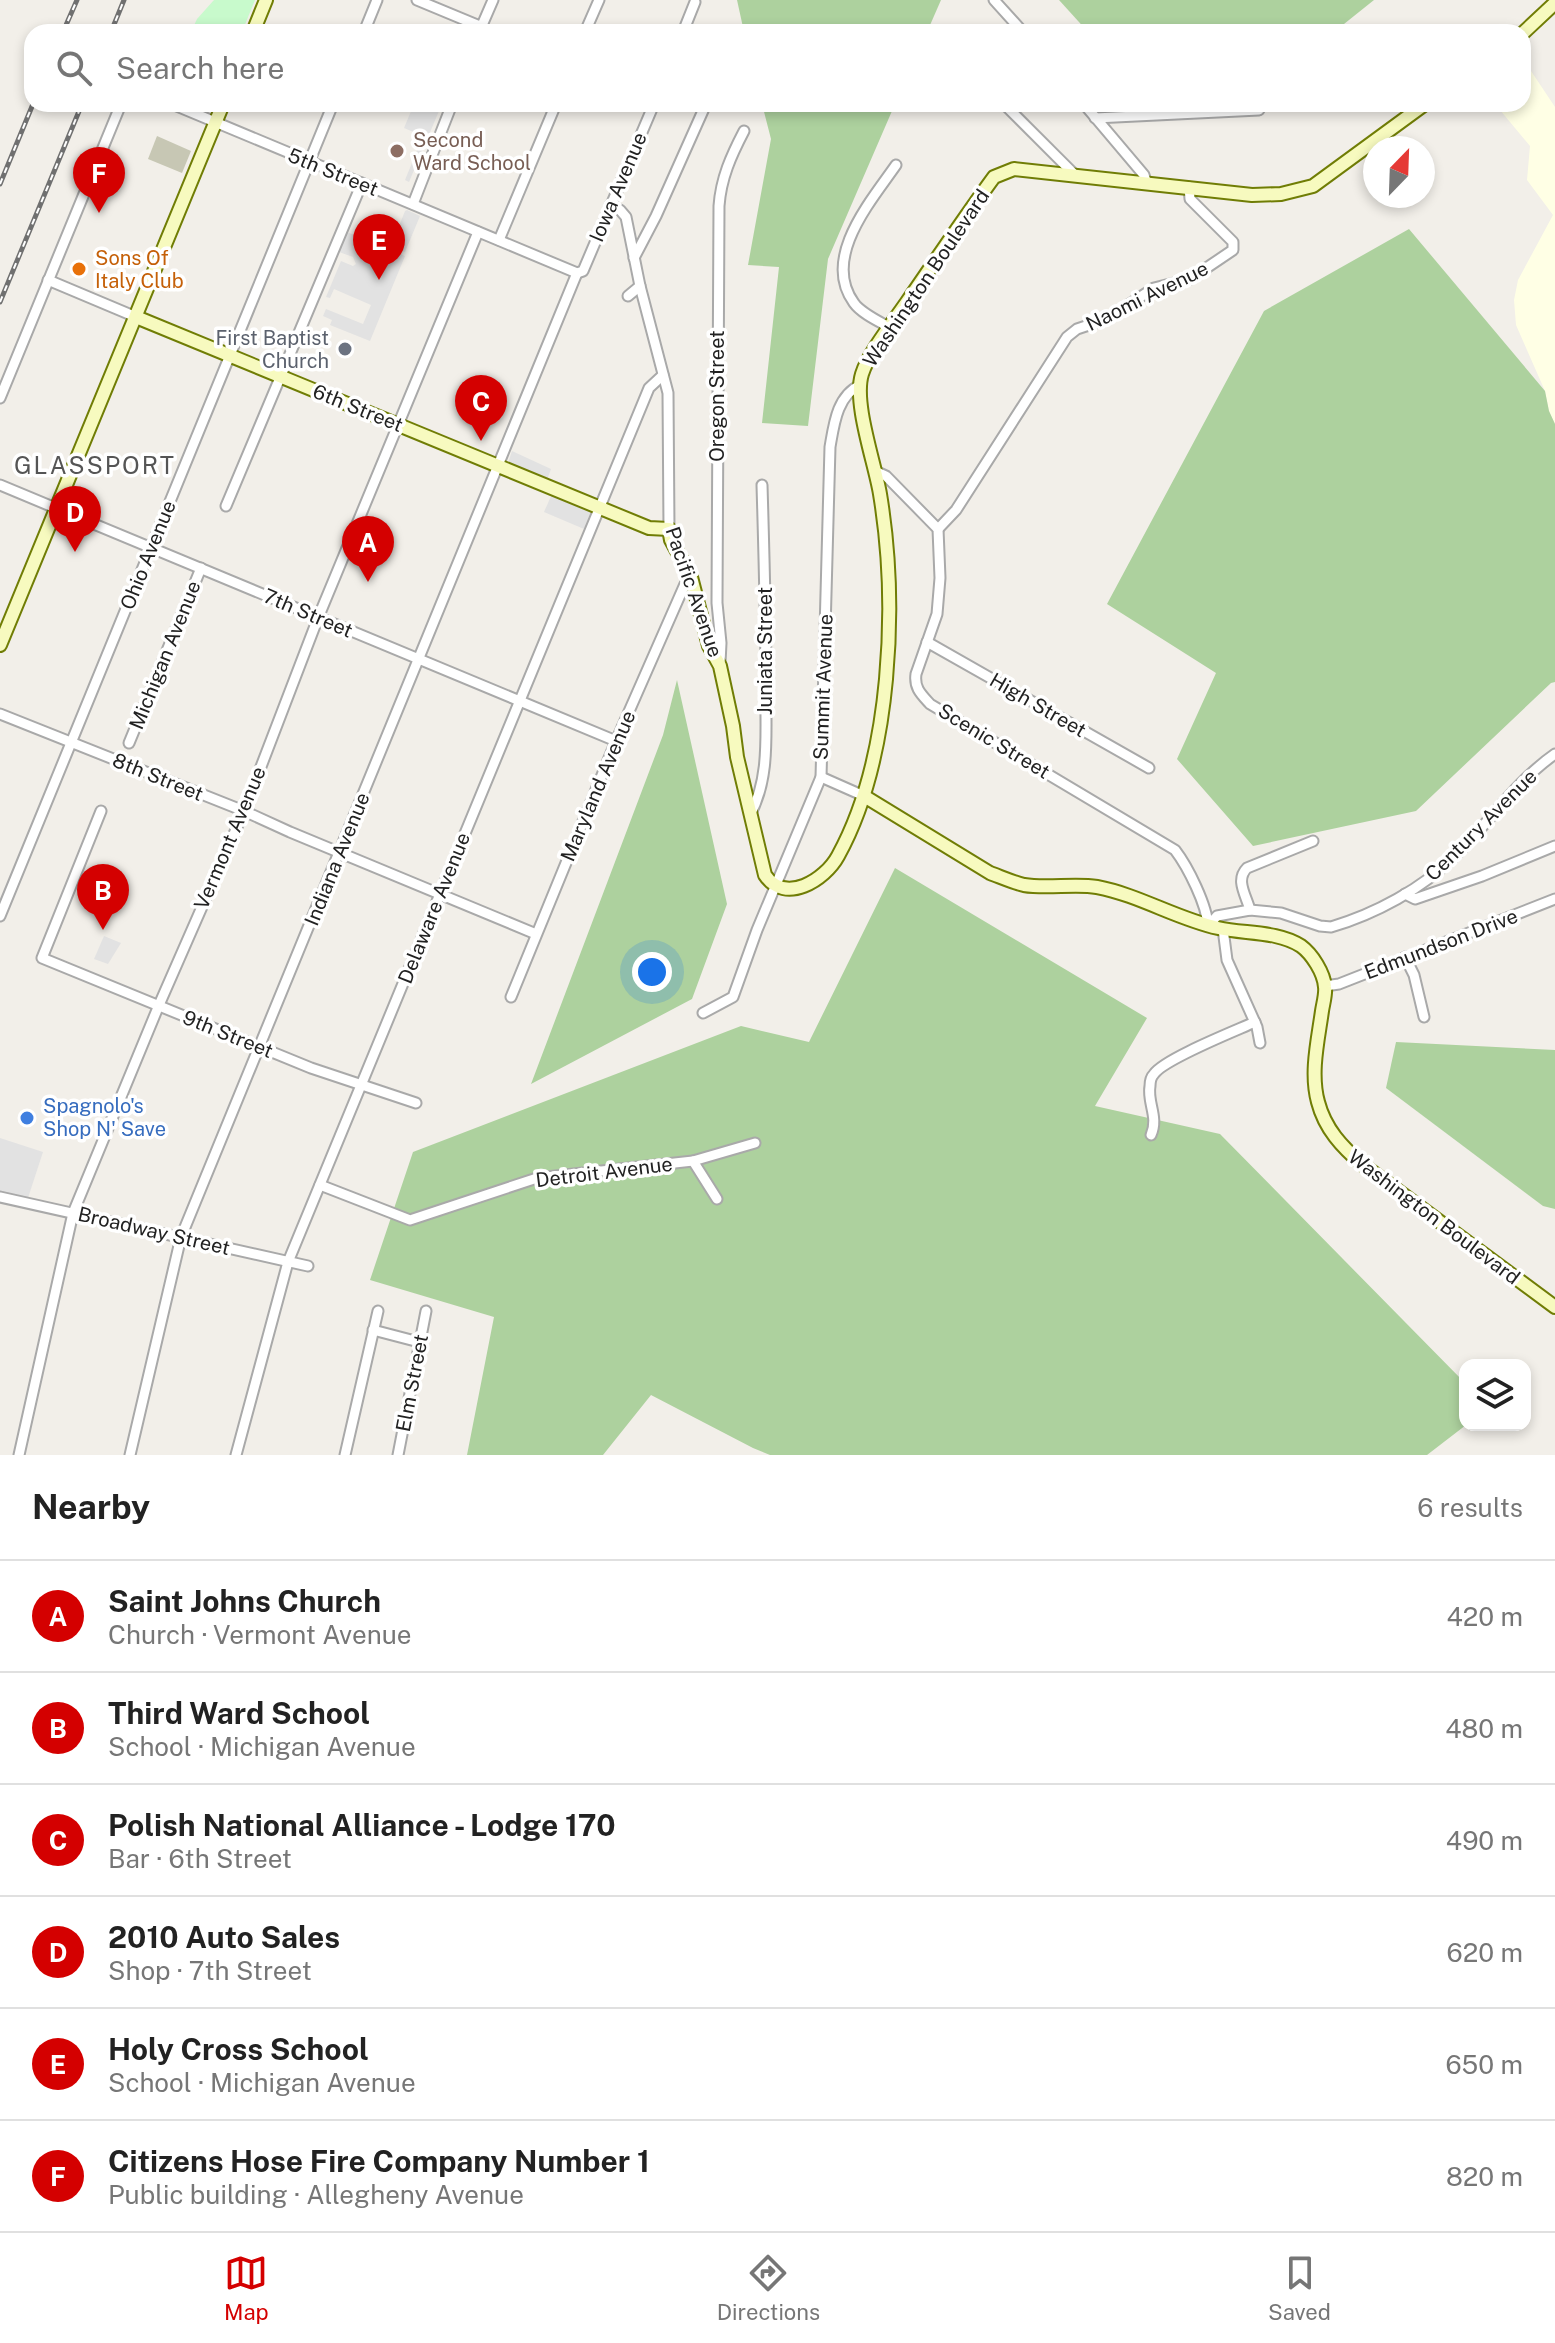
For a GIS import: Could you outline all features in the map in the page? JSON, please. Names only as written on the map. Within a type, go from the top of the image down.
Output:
[{"type":"street","points":[[256,24],[266,0]]},
{"type":"street","points":[[367,24],[377,0]]},
{"type":"street","points":[[417,0],[470,24]]},
{"type":"street","points":[[483,24],[493,0]]},
{"type":"street","points":[[588,24],[599,0]]},
{"type":"street","points":[[994,0],[1016,24]]},
{"type":"street","points":[[686,24],[695,2]]},
{"type":"street","points":[[1531,26],[1555,5]]},
{"type":"street","points":[[0,398],[118,112]]},
{"type":"street","name":"5th Street","points":[[192,112],[580,272]]},
{"type":"street","points":[[0,645],[220,112]]},
{"type":"street","name":"Ohio Avenue","points":[[0,916],[330,112]]},
{"type":"street","points":[[413,204],[449,112]]},
{"type":"street","points":[[499,240],[553,112]]},
{"type":"street","name":"Iowa Avenue","points":[[580,272],[651,112]]},
{"type":"street","points":[[634,258],[702,112]]},
{"type":"street","points":[[1012,112],[1074,174]]},
{"type":"street","points":[[1090,112],[1144,175],[1147,184]]},
{"type":"street","points":[[1095,118],[1218,112]]},
{"type":"street","name":"Washington Boulevard","points":[[864,796],[883,714],[887,664],[887,557],[875,471],[861,405],[862,375],[889,327],[994,177],[1014,169],[1252,195],[1281,194],[1313,186],[1414,112]]},
{"type":"street","name":"Oregon Street","points":[[720,666],[717,603],[719,206],[726,169],[744,131]]},
{"type":"street","points":[[889,327],[855,306],[846,288],[842,262],[855,226],[896,165]]},
{"type":"street","points":[[226,506],[362,183]]},
{"type":"street","name":"Naomi Avenue","points":[[938,529],[956,510],[1067,337],[1077,329],[1107,319],[1154,288],[1190,279],[1233,250],[1233,242],[1190,199],[1189,187]]},
{"type":"street","name":"Pacific Avenue","points":[[610,205],[626,217],[668,393],[671,540],[691,577],[709,646],[720,666],[765,875],[777,888]]},
{"type":"street","name":"Vermont Avenue","points":[[19,1455],[73,1213],[244,811],[318,618],[478,232]]},
{"type":"street","name":"Indiana Avenue","points":[[130,1455],[181,1237],[580,272]]},
{"type":"street","name":"6th Street","points":[[48,280],[649,528],[669,529]]},
{"type":"street","points":[[628,296],[640,286]]},
{"type":"street","name":"Delaware Avenue","points":[[236,1455],[288,1262],[598,507],[649,388],[663,375]]},
{"type":"street","name":"Summit Avenue","points":[[703,1013],[733,997],[757,930],[821,777],[830,447],[834,420],[843,400],[860,385]]},
{"type":"street","points":[[875,471],[886,476],[938,529]]},
{"type":"street","name":"7th Street","points":[[0,485],[616,741]]},
{"type":"street","name":"Juniata Street","points":[[750,815],[757,803],[762,780],[766,735],[762,485]]},
{"type":"street","name":"Scenic Street","points":[[938,529],[940,578],[937,614],[915,682],[919,692],[930,704],[1175,850],[1207,915],[1208,926]]},
{"type":"street","name":"Michigan Avenue","points":[[129,743],[201,568]]},
{"type":"street","name":"Maryland Avenue","points":[[511,997],[616,741],[678,598],[691,577]]},
{"type":"street","name":"High Street","points":[[927,642],[1149,768]]},
{"type":"street","name":"8th Street","points":[[0,714],[244,811],[536,934]]},
{"type":"street","name":"Century Avenue","points":[[1405,894],[1440,870],[1505,799],[1555,754]]},
{"type":"street","points":[[821,777],[864,796],[990,873],[1012,882],[1096,887],[1208,926],[1293,942],[1313,957],[1325,986]]},
{"type":"street","points":[[777,888],[789,890],[803,887],[832,866],[864,796]]},
{"type":"street","name":"9th Street","points":[[101,811],[42,958],[359,1086],[416,1103]]},
{"type":"street","points":[[1250,910],[1240,880],[1242,873],[1247,868],[1313,841]]},
{"type":"street","points":[[1208,926],[1217,916],[1250,910],[1281,913],[1331,927],[1405,894],[1415,899],[1555,846]]},
{"type":"street","name":"Edmundson Drive","points":[[1325,986],[1339,984],[1555,899]]},
{"type":"street","points":[[1223,929],[1227,960],[1255,1022],[1260,1043]]},
{"type":"street","points":[[1405,957],[1414,975],[1424,1017]]},
{"type":"street","name":"Washington Boulevard","points":[[1325,986],[1315,1091],[1324,1120],[1342,1147],[1555,1307]]},
{"type":"street","points":[[1151,1135],[1155,1120],[1149,1091],[1153,1074],[1209,1042],[1255,1022]]},
{"type":"street","name":"Detroit Avenue","points":[[320,1185],[410,1220],[537,1178],[693,1161],[755,1143]]},
{"type":"street","points":[[693,1161],[717,1199]]},
{"type":"street","name":"Broadway Street","points":[[0,1197],[308,1266]]},
{"type":"street","points":[[345,1455],[378,1311]]},
{"type":"street","name":"Elm Street","points":[[398,1455],[426,1311]]},
{"type":"street","points":[[373,1330],[419,1342]]},
{"type":"shaded area","points":[[1531,71],[1555,107],[1555,424],[1545,391],[1516,325],[1514,300],[1518,280],[1553,215],[1527,180],[1530,146],[1502,112],[1531,112]]},
{"type":"shaded area","points":[[411,112],[439,112],[409,182],[405,180],[423,136],[404,128]]},
{"type":"shaded area","points":[[157,136],[191,151],[182,173],[148,159]]},
{"type":"shaded area","points":[[407,210],[420,216],[405,252],[382,243],[392,244]]},
{"type":"shaded area","points":[[347,232],[405,256],[370,341],[330,325],[332,320],[323,316],[326,309],[363,324],[371,305],[334,289],[330,298],[326,297],[341,261],[353,266],[356,264],[353,257],[339,252]]},
{"type":"shaded area","points":[[512,451],[551,469],[547,480],[508,463]]},
{"type":"shaded area","points":[[552,494],[592,509],[584,529],[544,512]]},
{"type":"shaded area","points":[[104,936],[121,943],[108,964],[94,959]]},
{"type":"shaded area","points":[[0,1138],[43,1152],[26,1204],[0,1195]]},
{"type":"green space","points":[[214,0],[255,0],[245,24],[195,24]]},
{"type":"green space","points":[[737,0],[941,0],[930,24],[742,24]]},
{"type":"green space","points":[[1059,0],[1374,0],[1344,24],[1081,24]]},
{"type":"green space","points":[[764,112],[892,112],[828,259],[808,426],[762,423],[779,267],[748,265],[771,139]]},
{"type":"green space","points":[[1409,229],[1545,391],[1555,424],[1555,682],[1416,811],[1253,846],[1177,759],[1216,673],[1107,604],[1264,311]]},
{"type":"green space","points":[[677,680],[727,904],[692,999],[531,1084],[663,735]]},
{"type":"green space","points":[[895,868],[1147,1018],[1095,1106],[1220,1134],[1459,1377],[1459,1430],[1427,1455],[770,1455],[651,1395],[603,1455],[467,1455],[494,1317],[370,1280],[413,1152],[741,1026],[809,1042]]},
{"type":"green space","points":[[1396,1042],[1555,1050],[1555,1209],[1543,1206],[1386,1088]]},
{"type":"railway","points":[[66,24],[77,0]]},
{"type":"railway","points":[[114,24],[124,0]]},
{"type":"railway","points":[[0,184],[30,112]]},
{"type":"railway","points":[[0,302],[79,112]]},
{"type":"place","name":"Second Ward School","points":[[397,151]]},
{"type":"place","name":"Citizens Hose Fire Company Number 1","points":[[99,213]]},
{"type":"place","name":"Sons Of Italy Club","points":[[79,269]]},
{"type":"place","name":"Holy Cross School","points":[[379,280]]},
{"type":"place","name":"First Baptist Church","points":[[345,349]]},
{"type":"place","name":"Polish National Alliance - Lodge 170","points":[[481,441]]},
{"type":"place","name":"2010 Auto Sales","points":[[75,552]]},
{"type":"place","name":"Saint Johns Church","points":[[368,582]]},
{"type":"place","name":"Third Ward School","points":[[103,930]]},
{"type":"place","name":"Spagnolo's Shop N' Save","points":[[27,1118]]},
{"type":"district","name":"GLASSPORT","points":[[95,466]]}]
